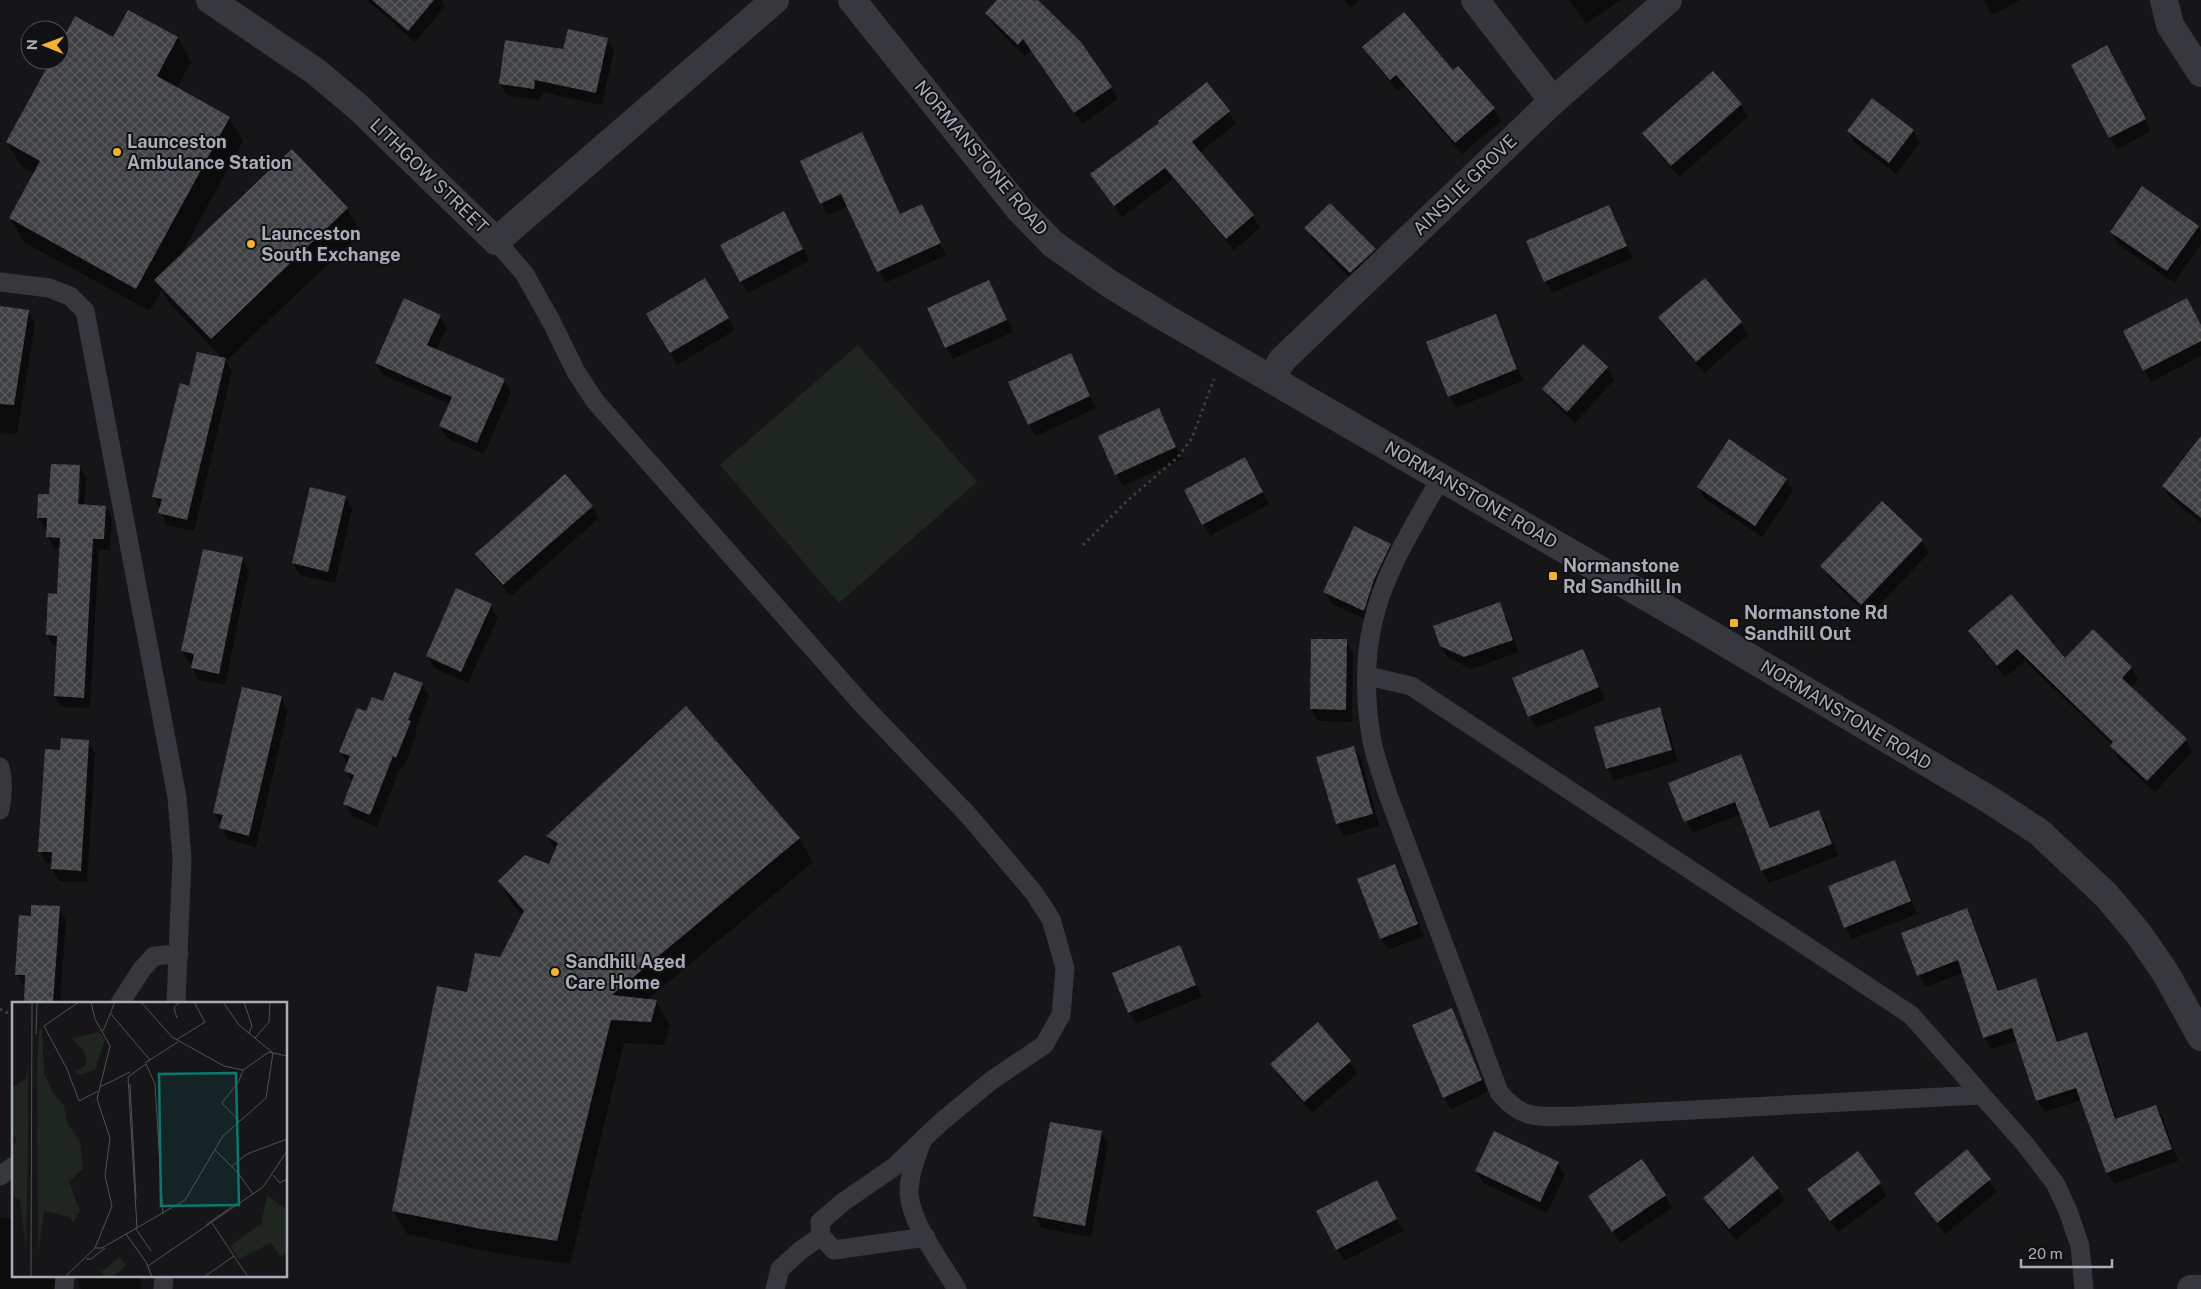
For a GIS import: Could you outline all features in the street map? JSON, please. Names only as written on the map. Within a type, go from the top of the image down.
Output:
[{"type":"street","name":"LITHGOW STREET","points":[[210,0],[315,71],[358,107],[496,241],[775,0]]},
{"type":"street","name":"NORMANSTONE ROAD","points":[[852,0],[1019,209],[1053,244],[1110,284],[1224,352],[1441,477],[1972,790],[2039,832],[2106,895],[2138,933],[2165,972],[2201,1038]]},
{"type":"street","points":[[1475,0],[1553,101]]},
{"type":"street","name":"AINSLIE GROVE","points":[[1272,379],[1282,360],[1553,101],[1668,0]]},
{"type":"street","points":[[2164,0],[2170,26],[2201,73]]},
{"type":"street","points":[[2191,1289],[2201,1289]]},
{"type":"lane","points":[[496,241],[524,273],[551,321],[576,372],[594,401],[862,703],[970,817],[1034,892],[1051,919],[1064,968],[1061,1015],[1044,1045],[992,1080],[894,1167],[843,1202],[820,1222],[821,1236],[834,1250],[926,1238]]},
{"type":"lane","points":[[0,282],[49,288],[70,296],[85,311],[177,797],[182,859],[176,1002]]},
{"type":"lane","points":[[1441,477],[1384,588],[1373,622],[1368,657],[1372,742],[1387,792],[1498,1092],[1522,1114],[1542,1116],[1576,1116],[1980,1096]]},
{"type":"lane","points":[[1368,676],[1411,686],[1911,1015],[1980,1096],[2025,1144],[2055,1184],[2068,1211],[2080,1246],[2084,1289]]},
{"type":"lane","points":[[0,767],[3,777],[3,796],[0,810]]},
{"type":"lane","points":[[121,1002],[142,969],[154,956],[179,954]]},
{"type":"lane","points":[[923,1140],[912,1170],[909,1192],[912,1214],[957,1289]]},
{"type":"lane","points":[[0,1176],[12,1167]]},
{"type":"lane","points":[[775,1289],[780,1269],[821,1236]]},
{"type":"lane","points":[[64,1289],[65,1276]]},
{"type":"lane","points":[[163,1289],[164,1276]]},
{"type":"path","points":[[1083,546],[1127,501],[1178,457],[1192,438],[1224,352]]},
{"type":"path","points":[[0,1009],[12,1015]]},
{"type":"shaded area","points":[[858,345],[977,482],[839,603],[720,465]]},
{"type":"building","points":[[372,0],[434,0],[408,31]]},
{"type":"building","points":[[997,0],[1038,0],[1081,42],[1112,87],[1074,113],[1023,39],[1018,45],[985,13]]},
{"type":"building","name":"Launceston Ambulance Station","points":[[128,10],[178,37],[157,76],[230,117],[136,289],[9,218],[40,161],[6,142],[46,70],[70,70],[70,25],[75,16],[113,37]]},
{"type":"building","points":[[1404,12],[1453,70],[1458,66],[1495,108],[1455,143],[1396,75],[1390,80],[1362,47]]},
{"type":"building","points":[[568,29],[608,38],[596,93],[535,80],[534,89],[499,84],[505,40],[563,49]]},
{"type":"building","points":[[2107,45],[2146,119],[2109,138],[2071,65]]},
{"type":"building","points":[[1713,71],[1742,104],[1671,166],[1642,133]]},
{"type":"building","points":[[1207,82],[1230,111],[1192,142],[1254,215],[1226,239],[1165,168],[1114,206],[1090,174],[1159,123],[1158,121]]},
{"type":"building","points":[[1872,98],[1914,130],[1889,163],[1847,131]]},
{"type":"building","points":[[862,132],[900,214],[922,204],[941,243],[877,272],[841,194],[820,204],[800,161]]},
{"type":"building","name":"Launceston South Exchange","points":[[292,149],[348,208],[211,339],[154,280]]},
{"type":"building","points":[[2142,186],[2199,226],[2167,271],[2110,232]]},
{"type":"building","points":[[1330,203],[1376,249],[1350,273],[1304,228]]},
{"type":"building","points":[[1609,205],[1627,246],[1544,282],[1526,241]]},
{"type":"building","points":[[784,211],[803,249],[740,282],[720,245]]},
{"type":"building","points":[[705,278],[729,318],[670,353],[646,314]]},
{"type":"building","points":[[1705,278],[1742,322],[1696,362],[1658,317]]},
{"type":"building","points":[[989,280],[1007,320],[945,348],[927,308]]},
{"type":"building","points":[[404,298],[441,315],[427,345],[505,379],[477,443],[439,426],[452,397],[375,363]]},
{"type":"building","points":[[2187,298],[2201,325],[2201,341],[2143,371],[2123,331]]},
{"type":"building","points":[[0,306],[29,310],[14,405],[0,404]]},
{"type":"building","points":[[1496,314],[1517,369],[1448,397],[1426,342]]},
{"type":"building","points":[[1583,344],[1608,367],[1567,412],[1542,389]]},
{"type":"building","points":[[197,352],[226,358],[187,520],[158,513],[162,499],[152,497],[180,383],[189,386]]},
{"type":"building","points":[[1071,353],[1090,396],[1028,425],[1008,382]]},
{"type":"building","points":[[1159,408],[1176,447],[1115,475],[1098,436]]},
{"type":"building","points":[[2201,436],[2201,518],[2162,486]]},
{"type":"building","points":[[1729,439],[1787,479],[1755,526],[1697,487]]},
{"type":"building","points":[[1245,457],[1263,492],[1202,525],[1184,490]]},
{"type":"building","points":[[51,464],[80,465],[78,504],[106,506],[104,539],[93,539],[84,698],[54,696],[57,636],[46,635],[48,593],[57,594],[60,538],[46,537],[47,518],[37,518],[38,494],[49,494]]},
{"type":"building","points":[[565,474],[593,506],[503,585],[475,554]]},
{"type":"building","points":[[310,487],[346,496],[328,572],[292,563]]},
{"type":"building","points":[[1882,501],[1923,540],[1861,605],[1820,566]]},
{"type":"building","points":[[1354,526],[1391,544],[1374,580],[1364,611],[1323,592]]},
{"type":"building","points":[[203,549],[243,557],[219,674],[191,668],[194,654],[181,651]]},
{"type":"building","points":[[456,588],[492,604],[461,672],[426,656]]},
{"type":"building","points":[[2011,594],[2065,658],[2093,629],[2132,667],[2122,678],[2187,739],[2147,781],[2110,746],[2113,742],[2017,649],[1997,666],[1968,631]]},
{"type":"building","points":[[1500,602],[1513,640],[1464,657],[1440,646],[1433,626]]},
{"type":"building","points":[[1311,639],[1347,639],[1346,710],[1310,709]]},
{"type":"building","points":[[1583,649],[1599,687],[1528,717],[1512,678]]},
{"type":"building","points":[[394,672],[423,683],[408,720],[411,721],[396,758],[393,756],[370,815],[343,804],[354,775],[344,771],[350,756],[339,752],[357,708],[366,711],[372,697],[383,701]]},
{"type":"building","points":[[242,687],[282,696],[249,836],[219,828],[223,815],[213,813]]},
{"type":"building","name":"Sandhill Aged Care Home","points":[[686,706],[800,838],[612,995],[657,1000],[651,1022],[611,1020],[557,1241],[481,1229],[392,1211],[437,986],[467,992],[475,953],[500,957],[524,911],[498,881],[525,855],[549,864],[558,843],[546,836]]},
{"type":"building","points":[[1660,707],[1672,750],[1606,769],[1594,727]]},
{"type":"building","points":[[61,738],[89,740],[81,871],[51,869],[52,852],[38,852],[45,749],[60,750]]},
{"type":"building","points":[[1354,746],[1373,814],[1336,824],[1316,757]]},
{"type":"building","points":[[1741,754],[1770,828],[1819,810],[1832,844],[1761,871],[1735,802],[1684,822],[1668,783]]},
{"type":"building","points":[[1895,860],[1911,901],[1844,928],[1828,886]]},
{"type":"building","points":[[1395,864],[1418,924],[1380,939],[1357,879]]},
{"type":"building","points":[[31,905],[60,906],[53,1002],[24,1002],[25,975],[15,975],[19,915],[31,916]]},
{"type":"building","points":[[1967,908],[1998,991],[2036,978],[2057,1042],[2087,1032],[2115,1119],[2156,1105],[2172,1149],[2106,1173],[2076,1088],[2036,1101],[2012,1028],[1983,1038],[1958,960],[1917,976],[1901,933]]},
{"type":"building","points":[[1180,945],[1196,985],[1128,1013],[1112,973]]},
{"type":"building","points":[[1452,1008],[1482,1080],[1443,1098],[1412,1025]]},
{"type":"building","points":[[1318,1022],[1351,1061],[1304,1102],[1270,1064]]},
{"type":"building","points":[[1050,1122],[1102,1131],[1085,1226],[1033,1216]]},
{"type":"building","points":[[1494,1131],[1559,1162],[1540,1202],[1475,1171]]},
{"type":"building","points":[[1967,1149],[1991,1179],[1937,1223],[1914,1193]]},
{"type":"building","points":[[1858,1151],[1881,1183],[1830,1221],[1807,1189]]},
{"type":"building","points":[[1753,1156],[1779,1188],[1729,1229],[1703,1198]]},
{"type":"building","points":[[1642,1159],[1666,1195],[1612,1232],[1588,1196]]},
{"type":"building","points":[[1377,1180],[1397,1219],[1336,1250],[1316,1211]]},
{"type":"place","name":"Launceston Ambulance Station","points":[[117,152]]},
{"type":"place","name":"Launceston South Exchange","points":[[251,244]]},
{"type":"place","name":"Normanstone Rd Sandhill In","points":[[1553,576]]},
{"type":"place","name":"Normanstone Rd Sandhill Out","points":[[1734,623]]},
{"type":"place","name":"Sandhill Aged Care Home","points":[[555,972]]}]
